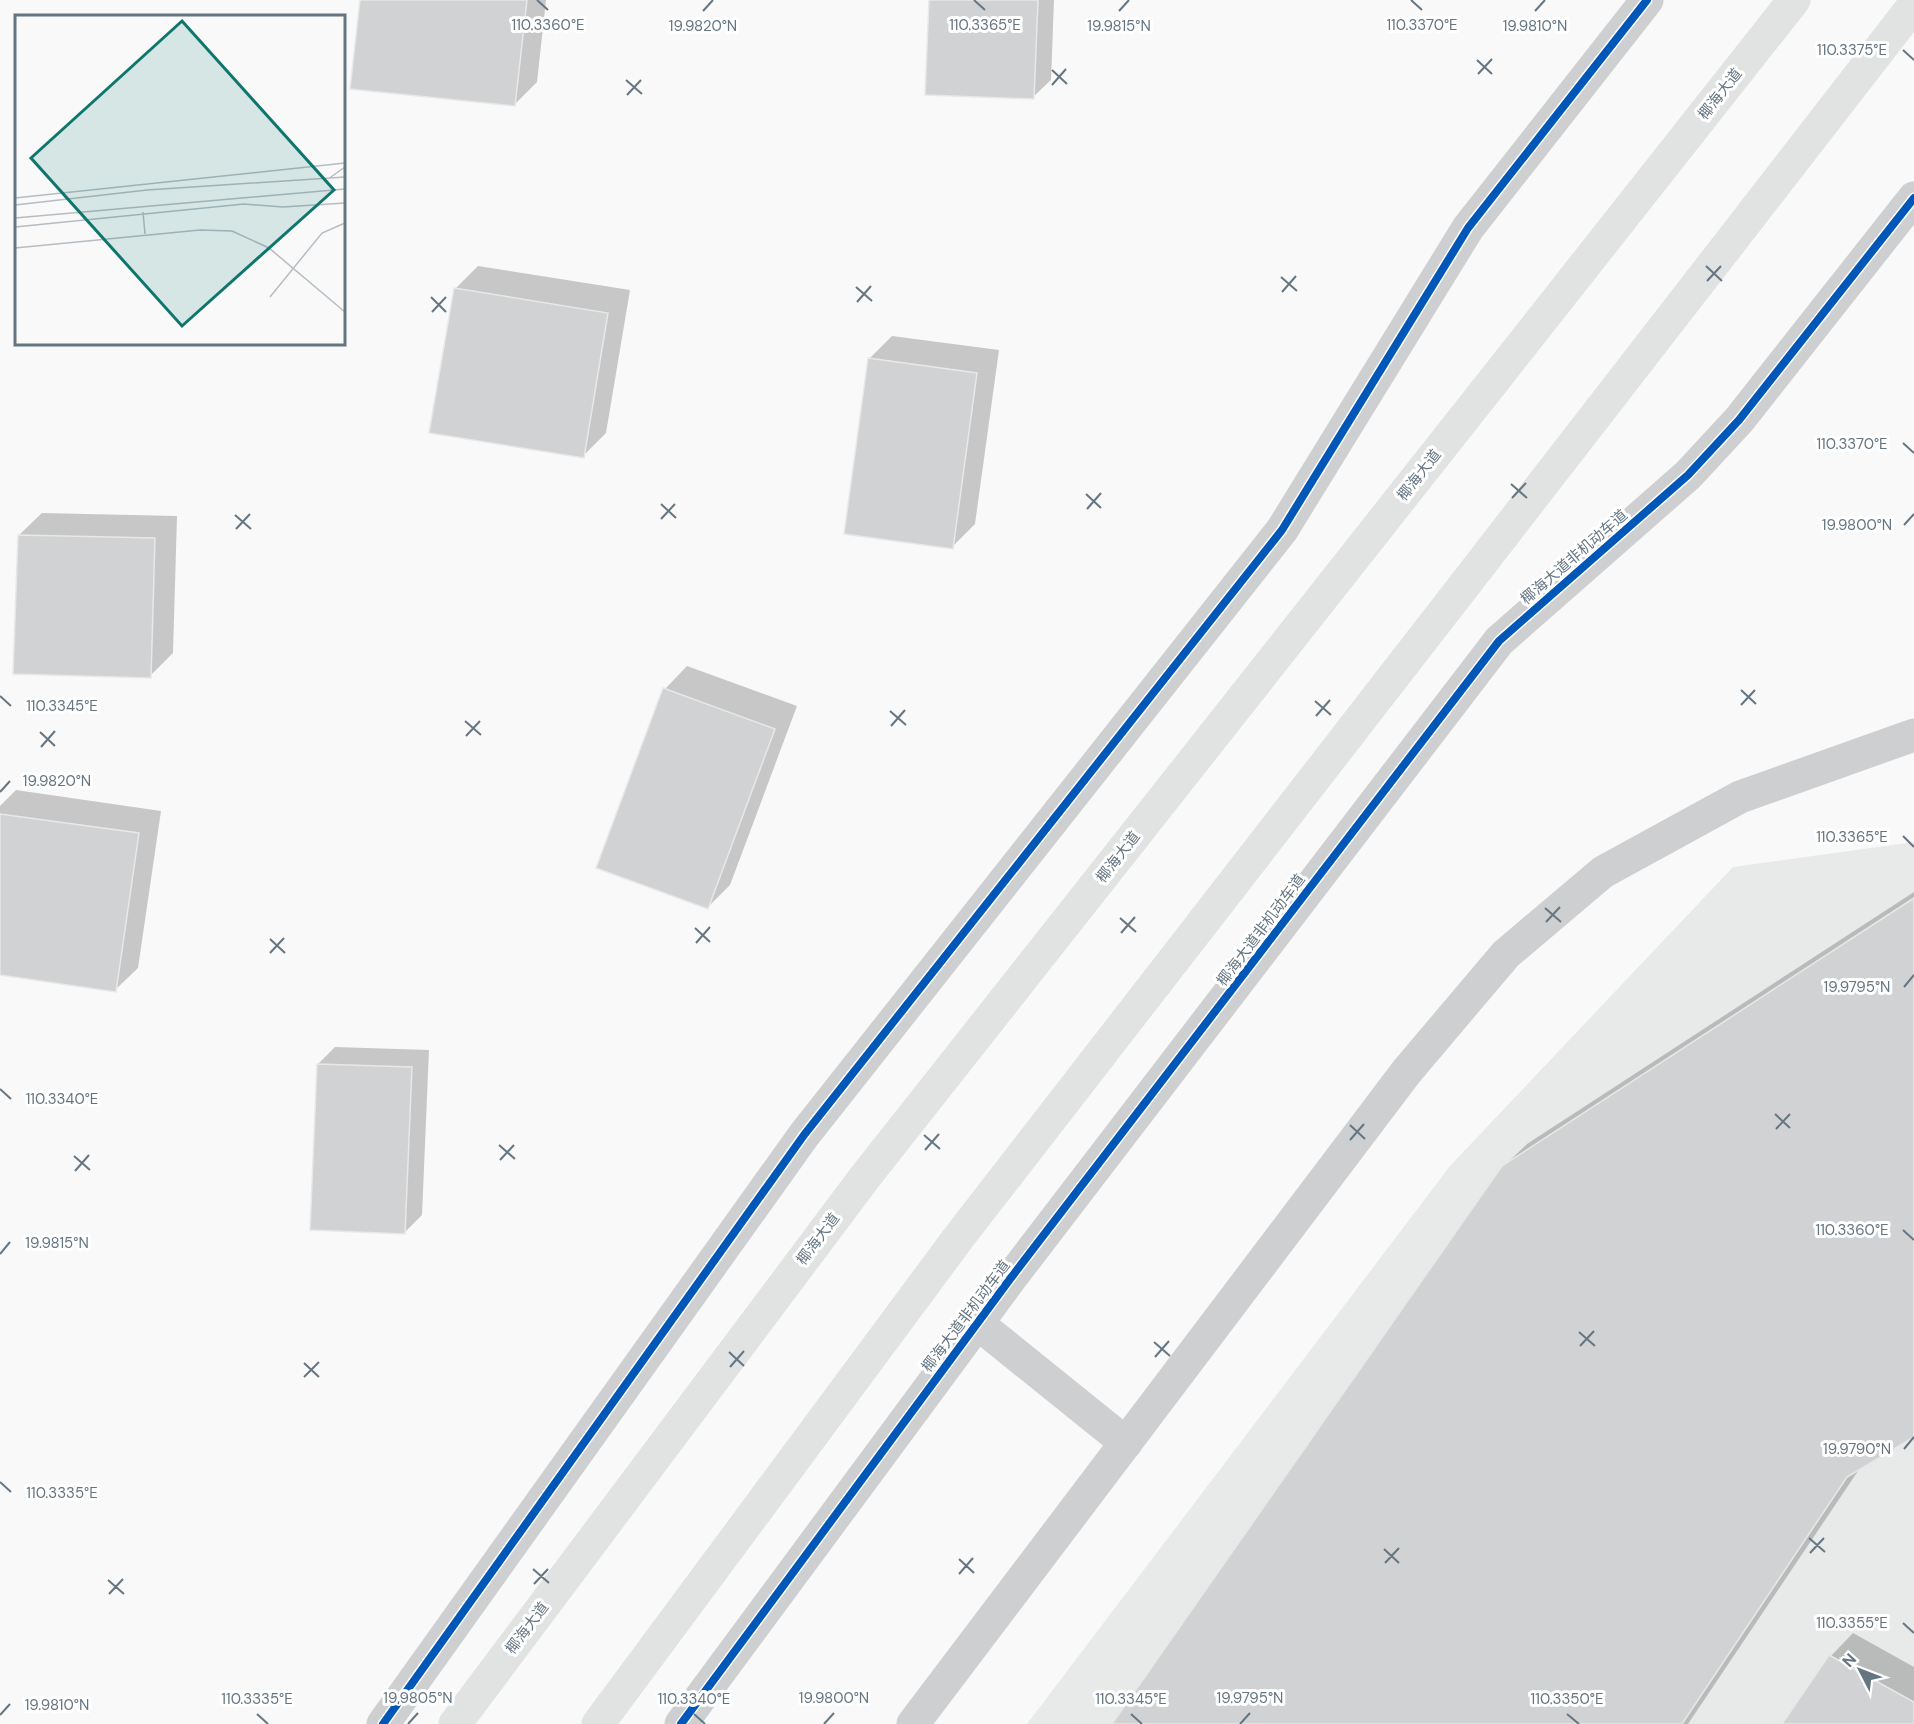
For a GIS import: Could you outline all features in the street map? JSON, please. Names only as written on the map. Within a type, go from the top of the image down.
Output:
[{"type":"highway","name":"椰海大道","points":[[455,1724],[865,1177],[1794,0]]},
{"type":"highway","points":[[598,1724],[960,1237],[1914,5]]},
{"type":"street","points":[[383,1724],[804,1135],[1282,530],[1468,228],[1647,0]]},
{"type":"street","name":"椰海大道非机动车道","points":[[681,1724],[977,1323],[1499,641],[1688,475],[1739,420],[1914,198]]},
{"type":"street","points":[[913,1724],[1407,1071],[1506,954],[1603,872],[1740,798],[1914,735]]},
{"type":"street","points":[[977,1323],[1126,1443]]},
{"type":"shaded area","points":[[1914,842],[1914,1724],[1027,1724],[1450,1166],[1733,867]]},
{"type":"building","points":[[360,0],[527,0],[515,106],[350,89]]},
{"type":"building","points":[[929,0],[1038,0],[1034,99],[925,95]]},
{"type":"building","points":[[454,288],[608,313],[584,458],[429,433]]},
{"type":"building","points":[[868,358],[977,373],[953,549],[844,534]]},
{"type":"building","points":[[18,535],[155,538],[151,678],[13,674]]},
{"type":"building","points":[[663,688],[775,729],[708,909],[596,868]]},
{"type":"building","points":[[0,814],[139,833],[116,992],[0,975]]},
{"type":"building","points":[[1914,898],[1914,1437],[1847,1477],[1682,1724],[1112,1724],[1502,1166]]},
{"type":"building","points":[[317,1064],[412,1067],[405,1234],[310,1230]]},
{"type":"building","points":[[1829,1655],[1914,1702],[1914,1724],[1782,1724]]},
{"type":"cycle path","points":[[383,1724],[804,1135],[1282,530],[1468,228],[1647,0]]},
{"type":"cycle path","points":[[681,1724],[1010,1279],[1499,641],[1688,475],[1739,420],[1914,198]]}]
